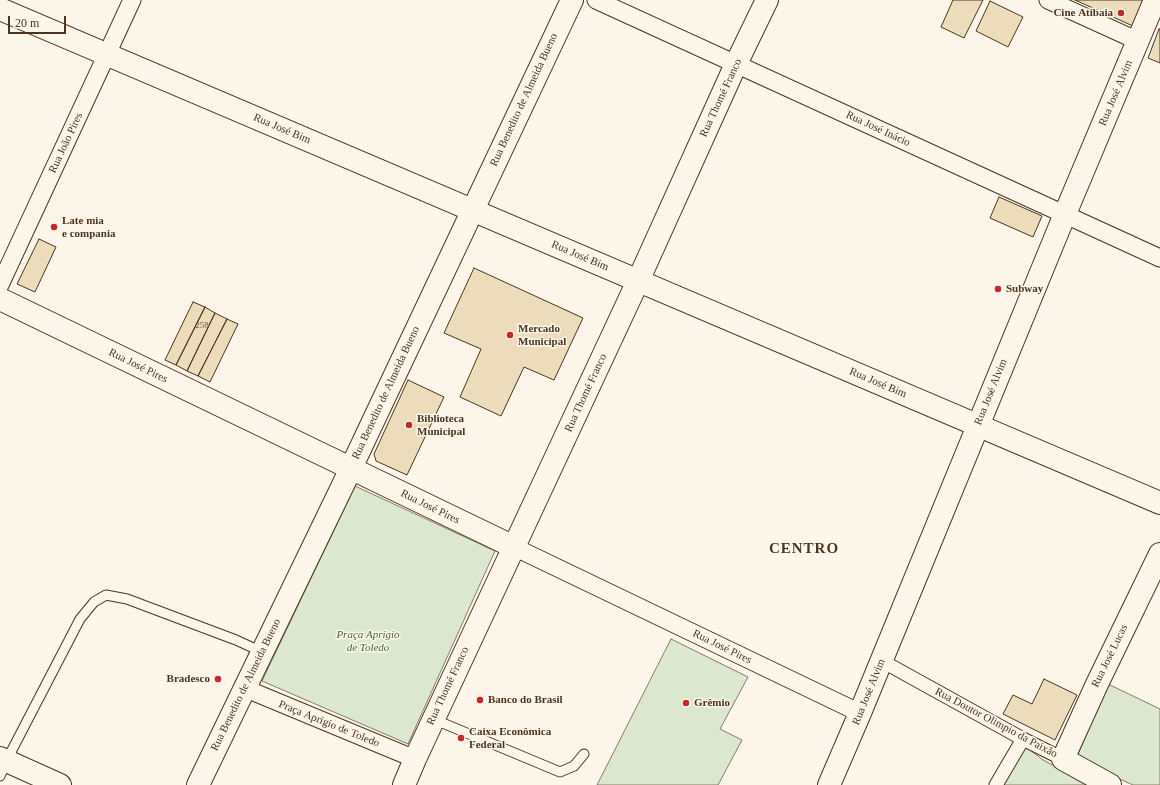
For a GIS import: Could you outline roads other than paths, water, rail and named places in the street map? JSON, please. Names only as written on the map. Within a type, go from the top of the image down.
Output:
[{"type":"street","name":"Rua João Pires","points":[[0,285],[132,0]]},
{"type":"street","name":"Rua Benedito de Almeida Bueno","points":[[198,785],[351,468],[572,0]]},
{"type":"street","name":"Rua José Inácio","points":[[596,0],[1160,258]]},
{"type":"street","name":"Rua Thomé Franco","points":[[404,785],[433,719],[638,281],[736,64],[767,0]]},
{"type":"street","points":[[1048,0],[1138,41]]},
{"type":"street","name":"Rua José Alvim","points":[[829,785],[882,661],[977,425],[1155,0]]},
{"type":"street","name":"Rua José Bim","points":[[0,9],[1160,503]]},
{"type":"street","name":"Rua José Pires","points":[[0,299],[860,713]]},
{"type":"street","name":"Rua José Lucas","points":[[1062,759],[1160,554]]},
{"type":"street","name":"Rua Doutor Olimpio da Paixão","points":[[882,661],[1110,785]]},
{"type":"street","name":"Praça Aprigio de Toledo","points":[[244,688],[415,759]]},
{"type":"street","points":[[996,785],[1023,739]]},
{"type":"street","points":[[2,765],[60,785]]},
{"type":"lane","points":[[2,765],[80,619],[94,602],[106,595],[127,599],[236,640],[262,652]]},
{"type":"lane","points":[[433,719],[560,772],[574,766],[584,754]]},
{"type":"place","name":"Cine Atibaia","points":[[1121,13]]},
{"type":"place","name":"Late mia e compania","points":[[54,227]]},
{"type":"place","name":"Subway","points":[[998,289]]},
{"type":"place","name":"Mercado Municipal","points":[[510,335]]},
{"type":"place","name":"Biblioteca Municipal","points":[[409,425]]},
{"type":"place","name":"Bradesco","points":[[218,679]]},
{"type":"place","name":"Banco do Brasil","points":[[480,700]]},
{"type":"place","name":"Grêmio","points":[[686,703]]},
{"type":"place","name":"Caixa Econômica Federal","points":[[461,738]]},
{"type":"district","name":"CENTRO","points":[[804,549]]},
{"type":"park label","name":"Praça Aprígio de Toledo","points":[[368,641]]}]
